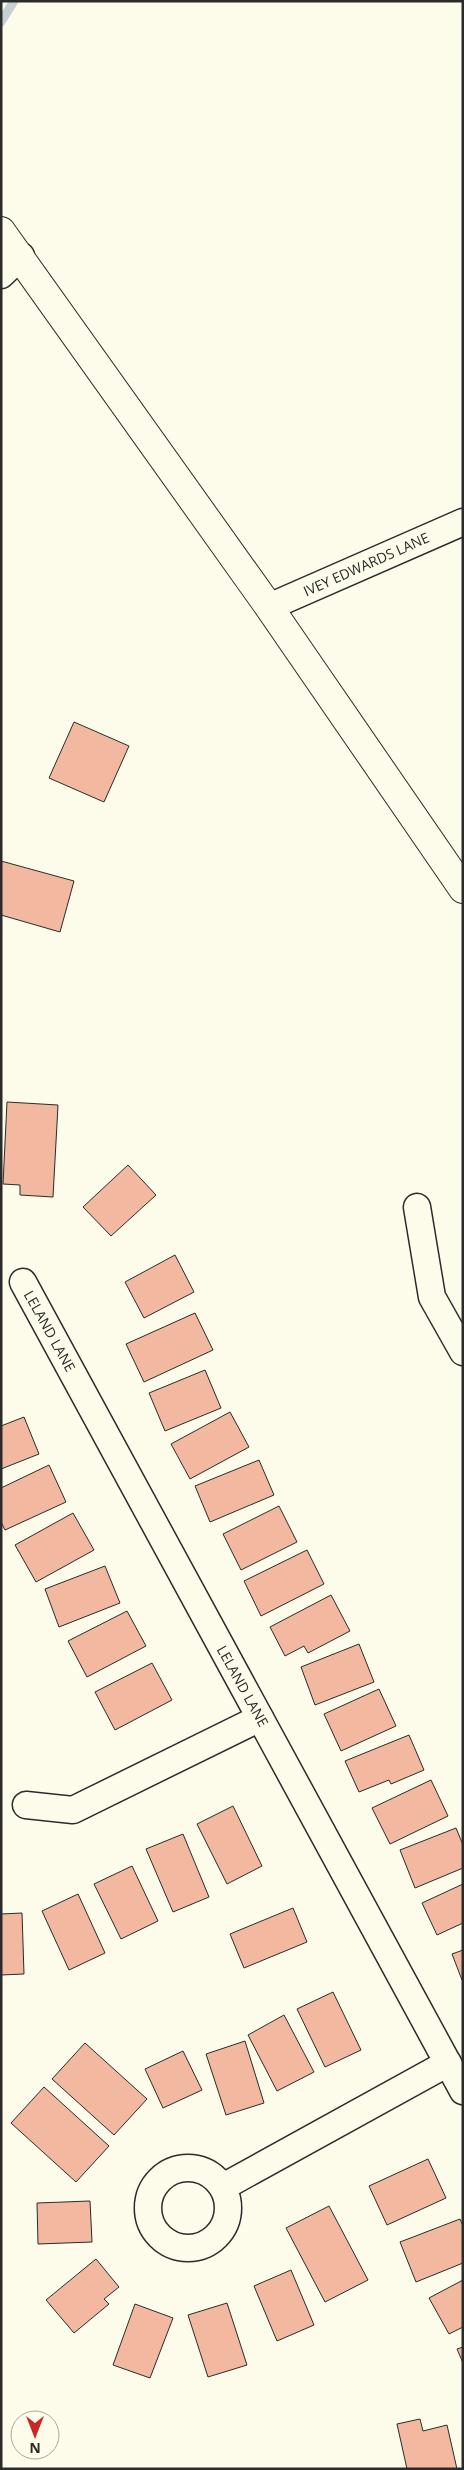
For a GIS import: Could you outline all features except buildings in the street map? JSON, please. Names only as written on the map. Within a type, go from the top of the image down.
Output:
[{"type":"main road","points":[[1,231],[21,256],[269,607],[463,889]]},
{"type":"street","points":[[1,275],[21,256]]},
{"type":"street","name":"IVEY EDWARDS LANE","points":[[269,607],[463,522]]},
{"type":"street","points":[[417,1208],[432,1297],[463,1352]]},
{"type":"street","name":"LELAND LANE","points":[[23,1282],[463,2091]]},
{"type":"street","points":[[26,1805],[73,1810],[260,1718]]},
{"type":"street","points":[[224,2187],[448,2063]]},
{"type":"waterway","points":[[1,22],[14,1]]}]
